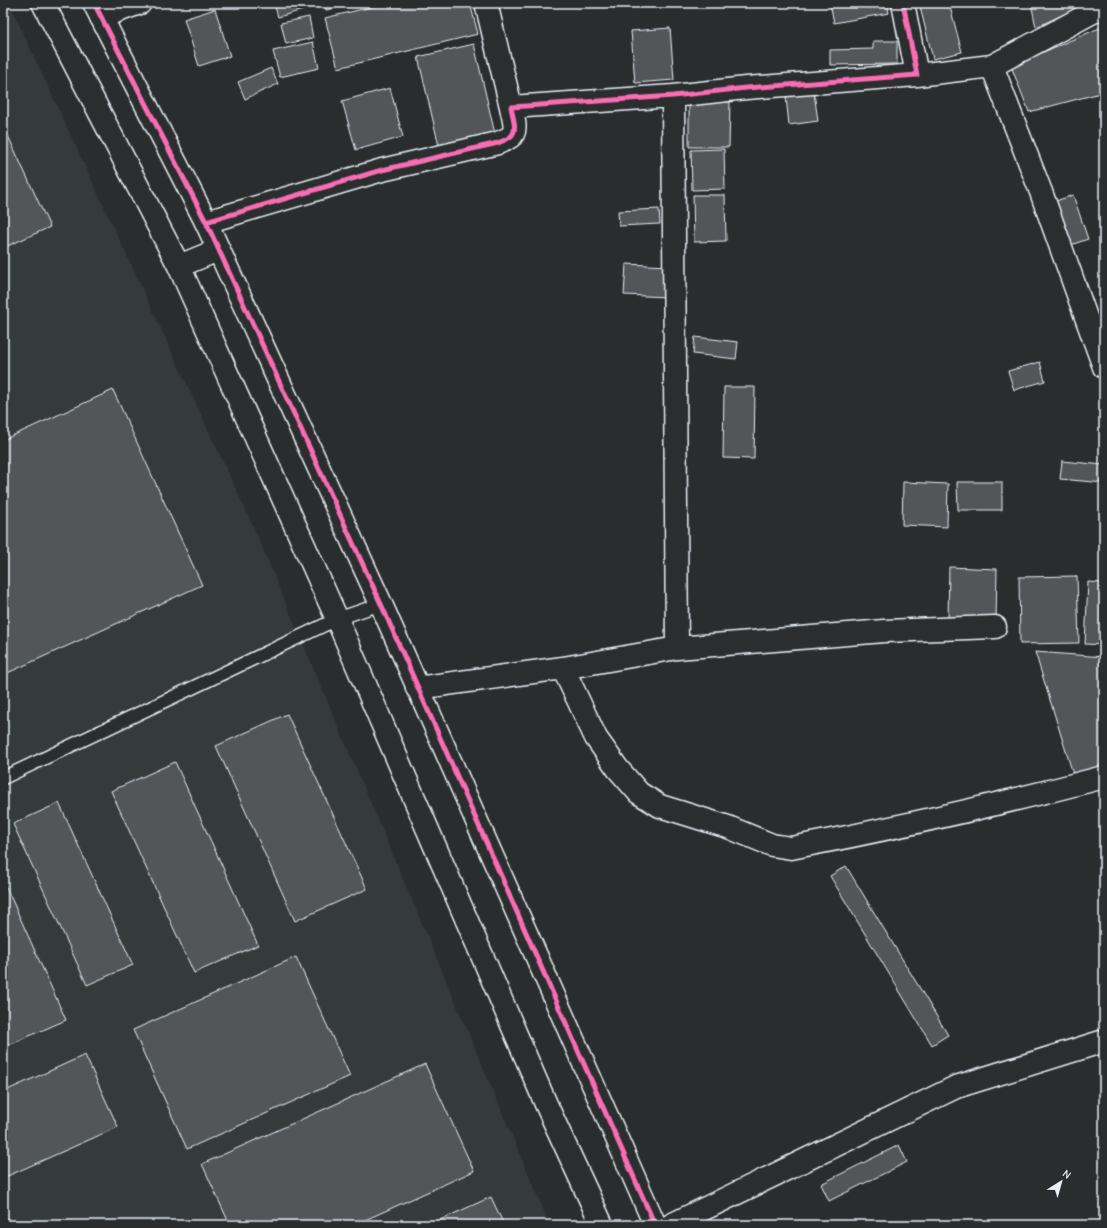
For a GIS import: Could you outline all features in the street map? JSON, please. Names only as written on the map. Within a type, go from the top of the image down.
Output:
[{"type":"street","points":[[43,3],[179,266],[337,619],[546,1104],[602,1225]]},
{"type":"street","points":[[140,3],[97,10],[206,222],[381,604],[655,1225]]},
{"type":"street","points":[[206,222],[382,170],[498,143],[510,137],[513,134],[514,127],[511,107],[486,3]]},
{"type":"street","points":[[903,3],[917,75]]},
{"type":"street","points":[[511,107],[673,96],[746,88],[917,75],[992,66],[1104,6]]},
{"type":"street","points":[[992,66],[1041,192],[1104,367]]},
{"type":"street","points":[[673,96],[677,648]]},
{"type":"street","points":[[179,266],[218,250]]},
{"type":"street","points":[[417,688],[564,668],[677,648],[884,632],[995,627]]},
{"type":"street","points":[[564,668],[596,738],[618,769],[639,793],[660,806],[728,827],[772,844],[791,848],[897,826],[1055,790],[1104,777]]},
{"type":"street","points":[[671,1225],[956,1087],[1104,1041]]},
{"type":"lane","points":[[3,778],[337,619],[381,604]]},
{"type":"shaded area","points":[[3,3],[9,3],[253,526],[550,1225],[3,1225]]},
{"type":"building","points":[[274,3],[301,3],[303,10],[278,17]]},
{"type":"building","points":[[325,3],[358,3],[326,10]]},
{"type":"building","points":[[388,3],[470,3],[478,34],[338,68],[325,18]]},
{"type":"building","points":[[830,3],[887,3],[889,13],[834,23]]},
{"type":"building","points":[[919,3],[949,3],[962,52],[933,59]]},
{"type":"building","points":[[1031,3],[1089,3],[1036,27]]},
{"type":"building","points":[[215,9],[230,56],[199,66],[184,19]]},
{"type":"building","points":[[309,17],[313,38],[286,44],[281,23]]},
{"type":"building","points":[[1104,26],[1104,92],[1029,112],[1011,66]]},
{"type":"building","points":[[670,28],[674,80],[635,83],[631,31]]},
{"type":"building","points":[[873,41],[897,41],[897,64],[830,65],[830,50],[873,49]]},
{"type":"building","points":[[313,42],[319,68],[280,77],[273,51]]},
{"type":"building","points":[[474,44],[495,134],[439,146],[418,57]]},
{"type":"building","points":[[271,68],[278,84],[245,99],[238,82]]},
{"type":"building","points":[[390,88],[403,137],[356,150],[342,101]]},
{"type":"building","points":[[814,93],[818,121],[789,125],[786,97]]},
{"type":"building","points":[[689,102],[730,102],[729,147],[689,147]]},
{"type":"building","points":[[3,125],[50,227],[3,248]]},
{"type":"building","points":[[724,149],[725,189],[692,190],[691,150]]},
{"type":"building","points":[[693,195],[725,195],[726,241],[694,242]]},
{"type":"building","points":[[1073,195],[1088,239],[1068,246],[1053,202]]},
{"type":"building","points":[[659,209],[660,224],[619,226],[618,211]]},
{"type":"building","points":[[626,264],[669,266],[667,297],[624,295]]},
{"type":"building","points":[[695,337],[738,342],[736,359],[693,354]]},
{"type":"building","points":[[1040,362],[1045,381],[1014,390],[1008,371]]},
{"type":"building","points":[[724,387],[755,387],[754,459],[723,458]]},
{"type":"building","points":[[113,390],[202,585],[3,675],[3,440]]},
{"type":"building","points":[[1062,461],[1104,465],[1104,483],[1060,479]]},
{"type":"building","points":[[903,482],[948,484],[947,527],[902,525]]},
{"type":"building","points":[[957,482],[1002,482],[1002,510],[958,510]]},
{"type":"building","points":[[949,567],[997,569],[996,621],[948,620]]},
{"type":"building","points":[[1077,576],[1079,643],[1020,644],[1019,577]]},
{"type":"building","points":[[1088,582],[1104,583],[1104,645],[1085,644]]},
{"type":"building","points":[[1035,652],[1104,657],[1104,768],[1074,777]]},
{"type":"building","points":[[287,714],[367,889],[295,921],[216,746]]},
{"type":"building","points":[[175,762],[258,945],[194,973],[111,791]]},
{"type":"building","points":[[59,803],[133,965],[87,985],[13,824]]},
{"type":"building","points":[[846,866],[948,1035],[932,1045],[830,876]]},
{"type":"building","points":[[3,880],[66,1020],[4,1047],[3,1045]]},
{"type":"building","points":[[296,957],[350,1076],[187,1149],[133,1030]]},
{"type":"building","points":[[85,1055],[118,1127],[3,1178],[3,1092]]},
{"type":"building","points":[[425,1064],[474,1171],[354,1225],[230,1225],[202,1164]]},
{"type":"building","points":[[899,1145],[907,1162],[829,1201],[821,1184]]},
{"type":"building","points":[[491,1197],[504,1225],[429,1225]]},
{"type":"building","points":[[3,1210],[10,1225],[3,1225]]},
{"type":"cycle path","points":[[94,3],[206,222],[381,604],[655,1225]]},
{"type":"cycle path","points":[[206,222],[382,170],[506,140],[513,134],[515,127],[511,107],[673,96],[746,88],[917,75],[903,3]]}]
